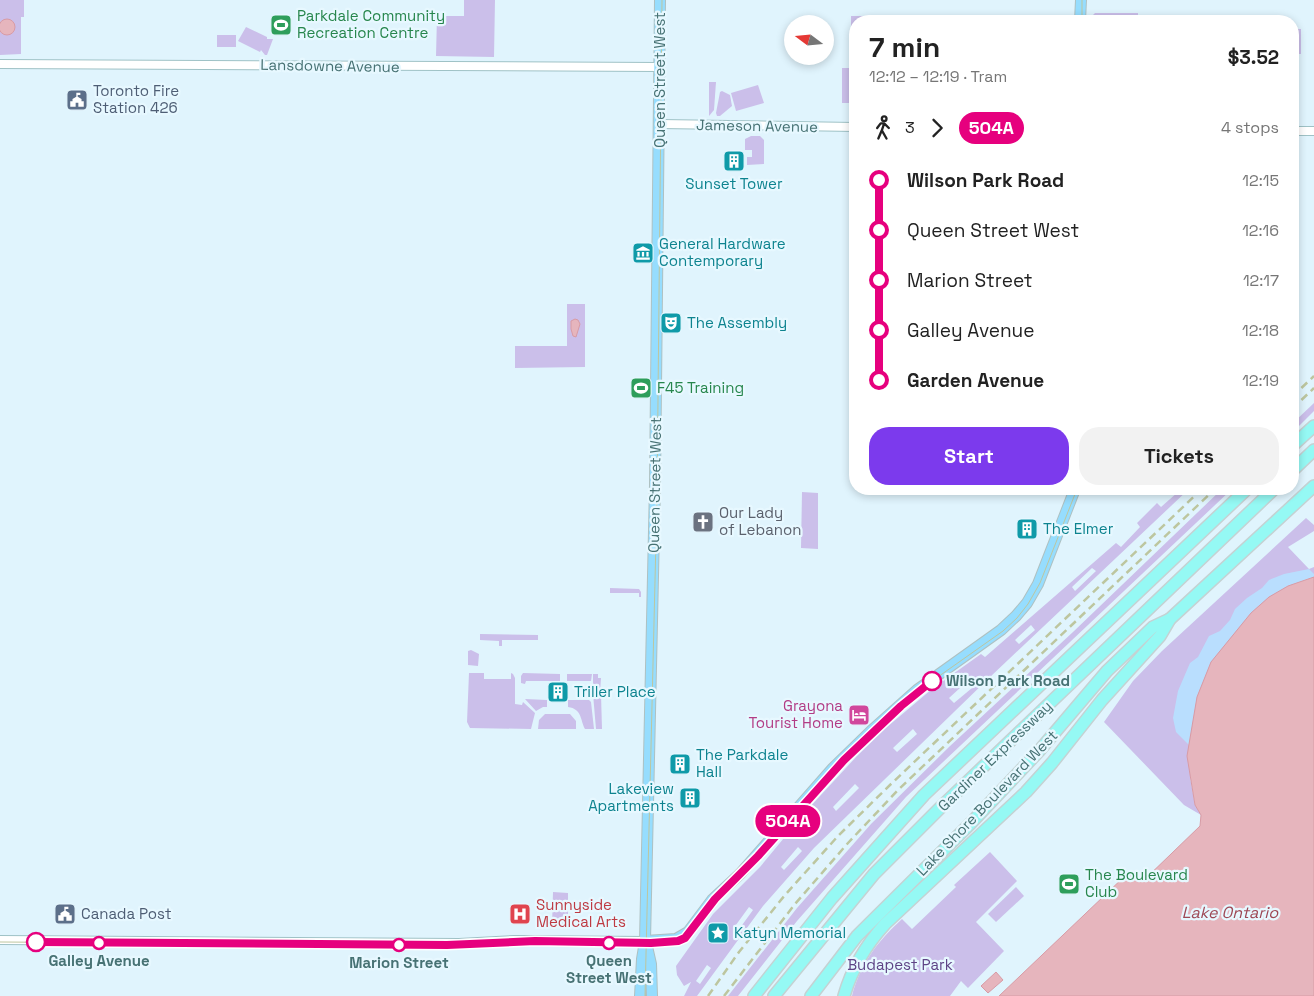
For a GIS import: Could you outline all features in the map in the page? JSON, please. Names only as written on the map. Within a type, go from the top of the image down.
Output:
[{"type":"highway","points":[[1299,440],[1314,426]]},
{"type":"highway","points":[[1299,464],[1314,450]]},
{"type":"highway","name":"Lake Shore Boulevard West","points":[[844,996],[857,961],[874,936],[1026,792],[1052,763],[1102,700],[1160,636],[1170,619],[1314,486]]},
{"type":"highway","name":"Gardiner Expressway","points":[[754,996],[832,898],[924,795],[1241,495]]},
{"type":"highway","name":"Gardiner Expressway","points":[[774,996],[874,874],[941,807],[1268,495]]},
{"type":"highway","name":"Lake Shore Boulevard West","points":[[812,996],[856,936],[971,823],[1039,751],[1107,671],[1153,627],[1170,619]]},
{"type":"main road","name":"Queen Street West","points":[[646,941],[653,623],[660,0]]},
{"type":"main road","points":[[1080,0],[1080,15]]},
{"type":"main road","points":[[646,941],[676,939],[688,932],[712,900],[740,874],[815,788],[871,731],[917,690],[1001,630],[1016,616],[1027,603],[1038,584],[1073,495]]},
{"type":"main road","points":[[640,996],[642,958],[646,941]]},
{"type":"main road","points":[[646,941],[651,964],[652,996]]},
{"type":"street","name":"Lansdowne Avenue","points":[[0,64],[660,68]]},
{"type":"street","name":"Jameson Avenue","points":[[660,124],[849,127]]},
{"type":"street","points":[[1299,131],[1314,131]]},
{"type":"street","points":[[0,940],[442,943],[522,940],[646,941]]},
{"type":"green space","points":[[0,0],[24,0],[24,17],[21,17],[21,54],[0,55]]},
{"type":"green space","points":[[464,0],[495,0],[494,57],[436,56],[437,16],[464,16]]},
{"type":"green space","points":[[1095,13],[1138,13],[1138,15],[1093,15]]},
{"type":"green space","points":[[246,27],[267,37],[267,39],[273,39],[267,55],[261,50],[260,52],[238,41]]},
{"type":"green space","points":[[1299,29],[1301,29],[1301,54],[1299,54]]},
{"type":"green space","points":[[217,35],[236,35],[236,47],[217,47]]},
{"type":"green space","points":[[842,68],[849,68],[849,103],[842,103]]},
{"type":"green space","points":[[709,82],[716,82],[714,110],[709,116]]},
{"type":"green space","points":[[758,85],[764,103],[736,111],[731,93]]},
{"type":"green space","points":[[722,91],[730,95],[732,106],[720,116],[717,116],[720,92]]},
{"type":"green space","points":[[751,136],[760,136],[764,140],[764,164],[747,165],[747,157],[752,157],[752,150],[745,150],[745,139]]},
{"type":"green space","points":[[567,304],[585,304],[585,367],[515,368],[515,346],[567,346]]},
{"type":"green space","points":[[1314,403],[1314,411],[1299,426],[1299,417]]},
{"type":"green space","points":[[802,492],[818,493],[818,549],[801,548]]},
{"type":"green space","points":[[1175,495],[1183,495],[989,678],[814,848],[763,906],[697,996],[684,996],[691,982],[684,986],[677,975],[676,966],[713,914],[760,867],[808,809],[857,756],[887,727],[932,689],[981,654],[985,657],[1116,543],[1121,547],[1140,527],[1137,523],[1157,503],[1161,507]],"holes":[[[1092,568],[1096,571],[1075,591],[1072,587]],[[1031,625],[1035,630],[1019,644],[1015,640]],[[972,677],[978,683],[954,703],[949,698]],[[913,729],[917,734],[897,752],[893,748]],[[855,784],[859,788],[836,811],[833,807]],[[798,847],[802,851],[784,870],[781,867]],[[749,907],[753,910],[737,932],[733,929]],[[707,965],[711,968],[700,984],[696,981]]]},
{"type":"green space","points":[[1216,495],[1226,495],[906,797],[797,921],[738,996],[728,996],[797,908],[871,824],[950,746],[1073,632]]},
{"type":"green space","points":[[1306,518],[1314,525],[1314,531],[1288,547],[1309,569],[1314,567],[1314,577],[1288,586],[1190,777],[1195,805],[1201,815],[1184,805],[1104,722],[1133,681],[1162,651]]},
{"type":"green space","points":[[610,588],[639,589],[641,597],[639,597],[639,593],[610,593]]},
{"type":"green space","points":[[480,634],[538,635],[538,640],[502,640],[502,646],[499,646],[499,641],[480,640]]},
{"type":"green space","points":[[471,650],[479,654],[478,666],[468,665],[468,651]]},
{"type":"green space","points":[[469,673],[484,673],[484,679],[511,679],[511,673],[513,674],[515,678],[515,704],[522,705],[523,702],[535,713],[531,729],[470,728],[467,722]]},
{"type":"green space","points":[[523,673],[560,674],[560,681],[526,681],[525,684],[521,683]]},
{"type":"green space","points":[[567,674],[592,674],[591,681],[567,681]]},
{"type":"green space","points":[[593,674],[598,674],[598,678],[601,678],[600,692],[593,692]]},
{"type":"green space","points":[[593,694],[601,694],[602,729],[596,729]]},
{"type":"green space","points":[[525,699],[547,700],[547,707],[536,711]]},
{"type":"green space","points":[[568,700],[589,700],[591,702],[594,729],[585,729],[578,712],[568,707]]},
{"type":"green space","points":[[545,714],[570,714],[576,721],[576,729],[538,729],[539,720]]},
{"type":"green space","name":"Budapest Park","points":[[990,852],[1017,881],[976,922],[1004,951],[968,988],[961,981],[950,996],[852,996],[855,984],[865,963],[893,927],[902,919],[912,929],[956,887],[954,885]]},
{"type":"green space","points":[[1016,887],[1024,896],[996,922],[988,914]]},
{"type":"green space","points":[[553,892],[568,893],[568,927],[552,927]]},
{"type":"sand","points":[[1309,569],[1314,574],[1314,577],[1288,586],[1269,597],[1251,613],[1211,662],[1197,697],[1189,745],[1176,732],[1173,718],[1178,691],[1190,663],[1198,657],[1209,636],[1220,631],[1230,620],[1235,609],[1262,588],[1269,580],[1284,574]]},
{"type":"water","points":[[7,19],[15,27],[7,35],[-1,27]]},
{"type":"water","points":[[575,319],[580,324],[576,337],[573,336],[571,329],[571,321]]},
{"type":"water","name":"Lake Ontario","points":[[1314,577],[1314,996],[999,996],[1127,874],[1143,881],[1200,826],[1201,815],[1195,805],[1187,756],[1197,697],[1211,662],[1251,613],[1269,597],[1288,586]]},
{"type":"water","points":[[996,972],[1003,980],[988,993],[981,986]]},
{"type":"tram line","points":[[645,996],[657,498],[662,0]]},
{"type":"tram line","points":[[1082,0],[1082,15]]},
{"type":"tram line","points":[[0,942],[447,945],[510,941],[651,943],[681,940],[685,938],[715,899],[741,875],[844,760],[874,731],[918,691],[1003,631],[1017,618],[1028,604],[1040,583],[1075,495]]},
{"type":"tram line","name":"504A","points":[[36,942],[470,945],[510,941],[651,943],[678,941],[685,938],[715,899],[741,875],[844,760],[901,706],[932,681]]},
{"type":"railway","points":[[1299,390],[1314,376]]},
{"type":"railway","points":[[1299,402],[1314,388]]},
{"type":"railway","points":[[708,996],[739,952],[785,895],[838,836],[1196,495]]},
{"type":"railway","points":[[724,996],[795,904],[848,843],[898,790],[1209,495]]},
{"type":"place","name":"Parkdale Community Recreation Centre","points":[[281,25]]},
{"type":"place","name":"Toronto Fire Station 426","points":[[77,100]]},
{"type":"place","name":"Sunset Tower","points":[[734,161]]},
{"type":"place","name":"General Hardware Contemporary","points":[[643,253]]},
{"type":"place","name":"The Assembly","points":[[671,323]]},
{"type":"place","name":"F45 Training","points":[[641,388]]},
{"type":"place","name":"Our Lady of Lebanon","points":[[703,522]]},
{"type":"place","name":"The Elmer","points":[[1027,529]]},
{"type":"place","name":"Wilson Park Road","points":[[932,681]]},
{"type":"place","name":"Triller Place","points":[[558,692]]},
{"type":"place","name":"Grayona Tourist Home","points":[[859,715]]},
{"type":"place","name":"The Parkdale Hall","points":[[680,764]]},
{"type":"place","name":"Lakeview Apartments","points":[[690,798]]},
{"type":"place","name":"The Boulevard Club","points":[[1069,884]]},
{"type":"place","name":"Canada Post","points":[[65,914]]},
{"type":"place","name":"Sunnyside Medical Arts","points":[[520,914]]},
{"type":"place","name":"Katyn Memorial","points":[[718,933]]},
{"type":"place","name":"Galley Avenue","points":[[99,943]]},
{"type":"place","name":"Queen Street West","points":[[609,943]]},
{"type":"place","name":"Marion Street","points":[[399,945]]}]
